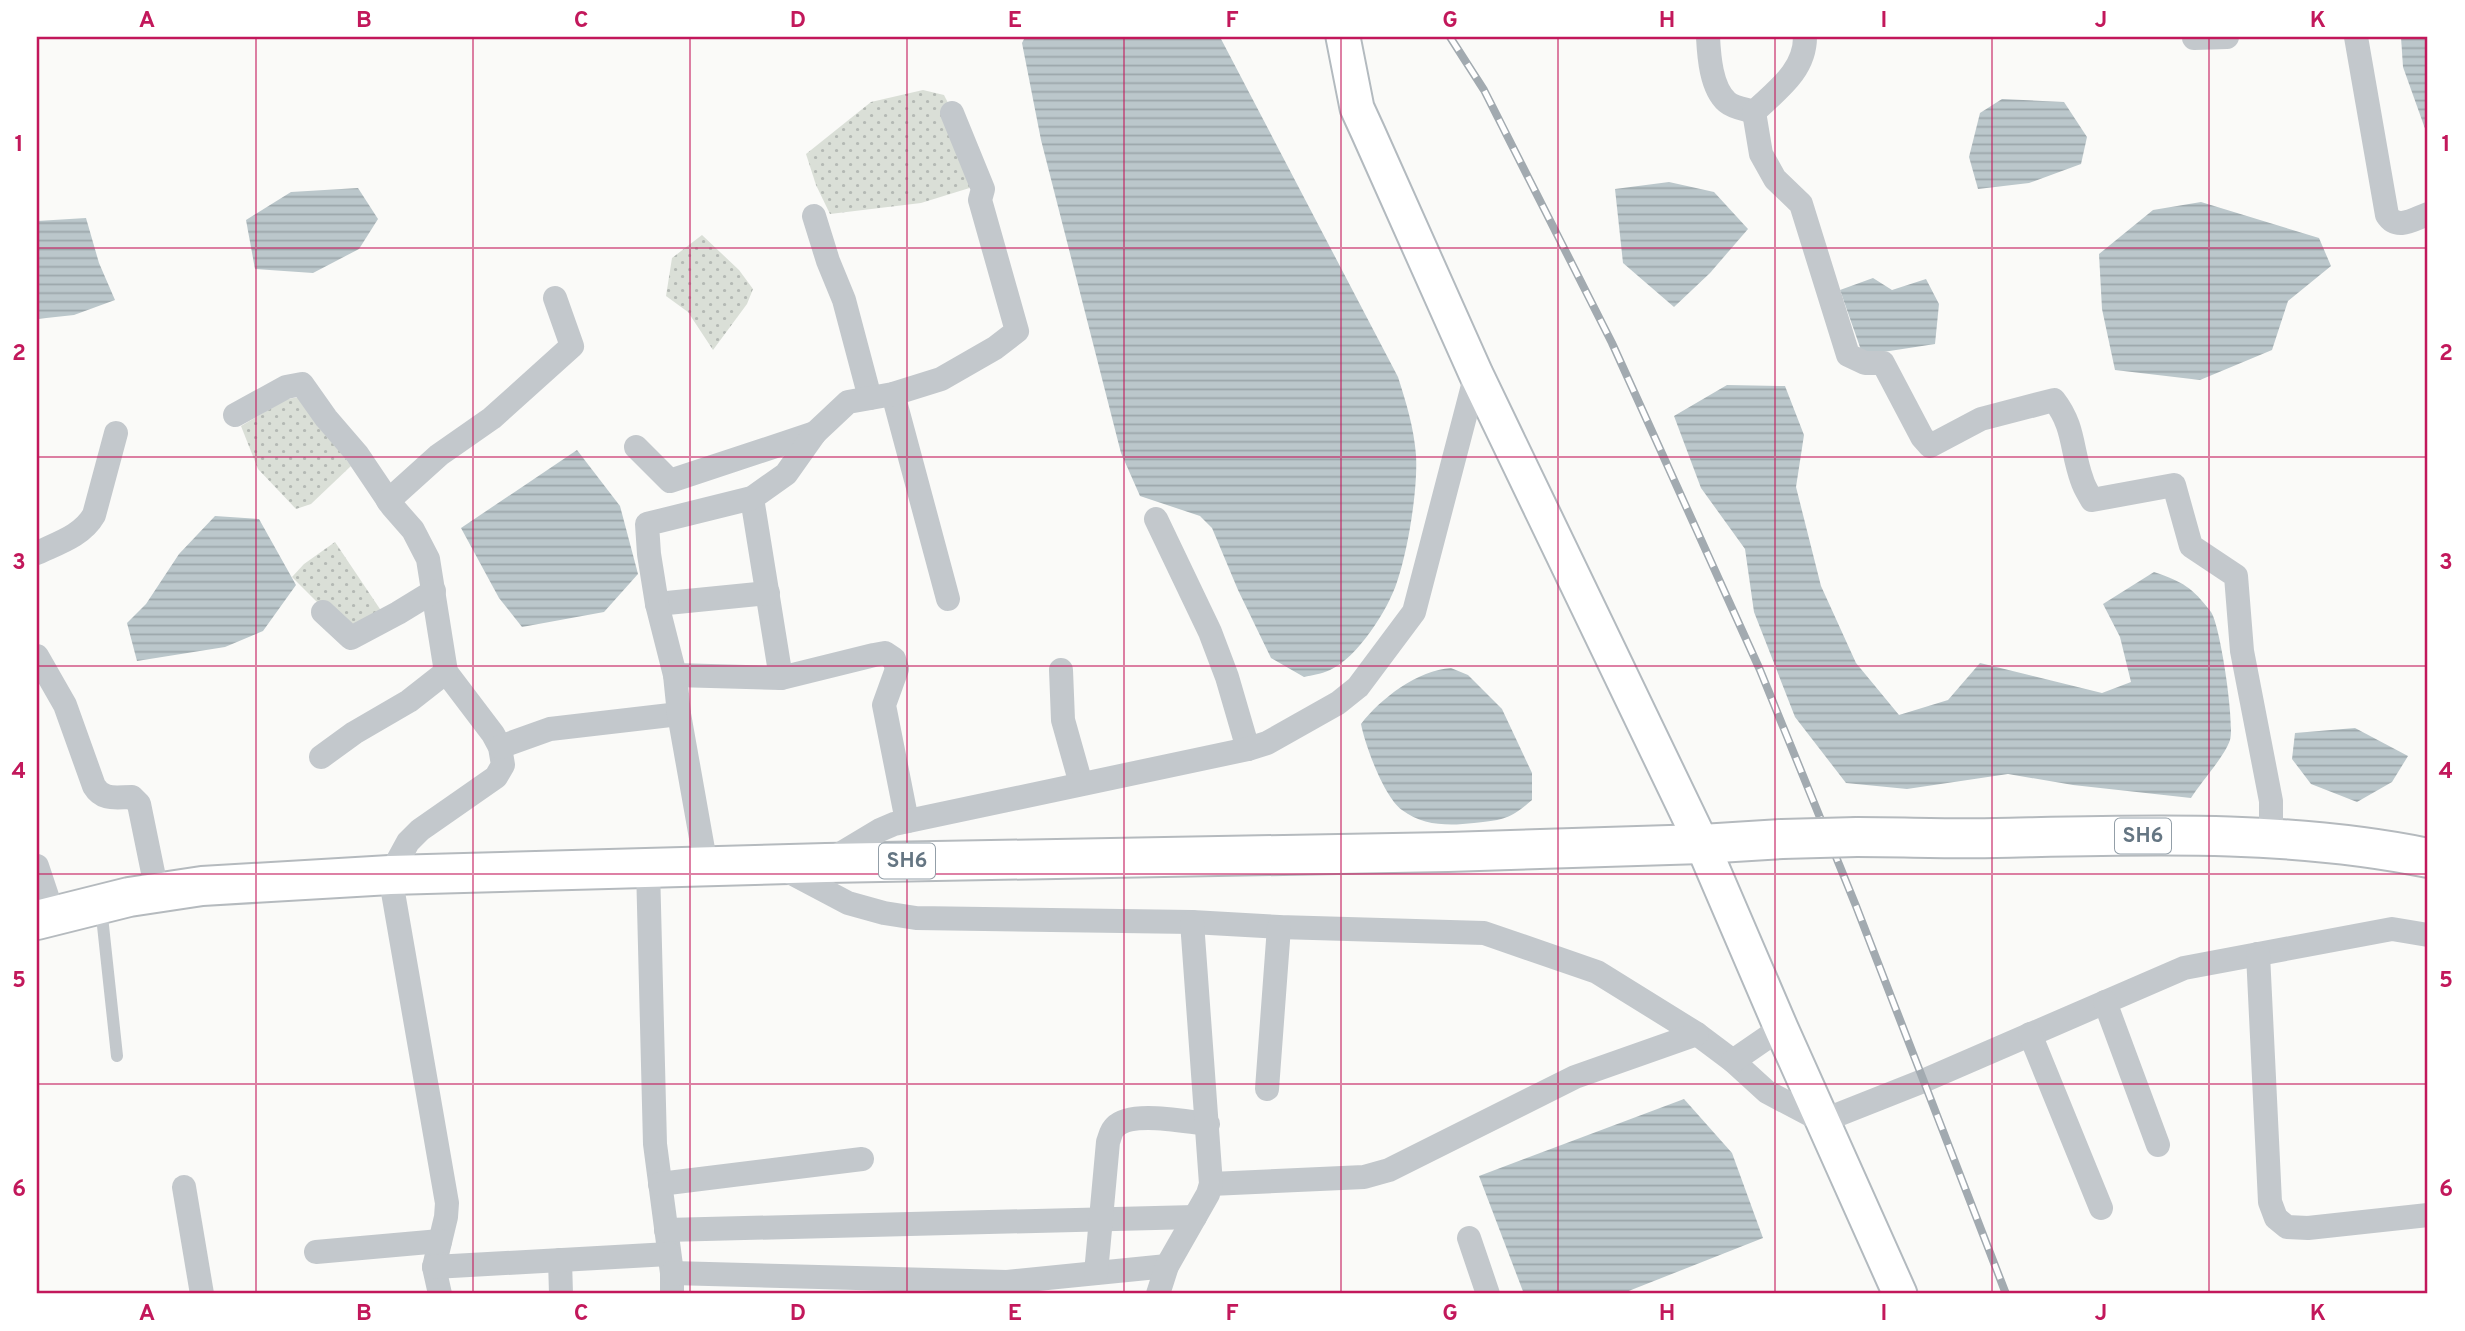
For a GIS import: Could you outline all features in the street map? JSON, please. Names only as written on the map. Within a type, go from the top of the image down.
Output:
[{"type":"main road","points":[[1319,37],[1357,108],[1476,374],[1702,844],[1900,1294]]},
{"type":"main road","points":[[1343,37],[1357,108]]},
{"type":"main road","name":"SH6","points":[[45,917],[157,892],[245,882],[390,875],[775,864],[1132,859],[1702,844],[1857,837],[2154,836],[2271,839],[2428,858]]},
{"type":"street","points":[[1708,37],[1712,72],[1725,100],[1754,112]]},
{"type":"street","points":[[1754,112],[1794,74],[1802,58],[1805,37]]},
{"type":"street","points":[[2194,38],[2227,37]]},
{"type":"street","points":[[2356,37],[2387,215],[2391,221],[2398,224],[2428,214]]},
{"type":"street","points":[[1754,112],[1761,154],[1775,179],[1801,204],[1848,355],[1865,363],[1883,363],[1922,437],[1930,446],[1981,419],[2054,400],[2063,413],[2075,444],[2081,478],[2092,500],[2174,485],[2191,546],[2236,576],[2242,650],[2271,801],[2271,839]]},
{"type":"street","points":[[706,866],[679,714],[675,675],[657,604],[647,524],[752,498],[786,474],[815,433],[848,402],[882,396],[941,379],[995,348],[1017,331],[980,200],[983,189],[952,113]]},
{"type":"street","points":[[814,216],[828,261],[882,396],[948,599]]},
{"type":"street","points":[[388,501],[439,455],[492,418],[572,345],[555,298]]},
{"type":"street","points":[[826,863],[880,830],[907,821],[1248,749],[1267,743],[1338,703],[1358,687],[1414,612],[1476,374]]},
{"type":"street","points":[[235,415],[286,387],[302,384],[326,418],[357,454],[388,501],[413,530],[428,559],[446,672],[500,747],[503,765],[496,778],[420,830],[408,842],[390,875],[445,1192],[446,1217],[434,1267],[440,1294]]},
{"type":"street","points":[[37,553],[80,533],[88,526],[94,515],[116,433]]},
{"type":"street","points":[[636,447],[670,481],[815,433]]},
{"type":"street","points":[[752,498],[781,678]]},
{"type":"street","points":[[1156,519],[1210,632],[1227,677],[1248,749]]},
{"type":"street","points":[[323,612],[351,638],[433,591]]},
{"type":"street","points":[[657,604],[768,593]]},
{"type":"street","points":[[675,675],[781,678],[885,653],[894,659],[897,669],[884,705],[907,821]]},
{"type":"street","points":[[37,656],[65,705],[99,794],[108,797],[132,797],[139,804],[157,892]]},
{"type":"street","points":[[1061,670],[1063,720],[1081,784]]},
{"type":"street","points":[[321,757],[354,733],[409,701],[446,672]]},
{"type":"street","points":[[500,747],[550,729],[679,714]]},
{"type":"street","points":[[775,864],[848,903],[916,918],[1192,922],[1484,933],[1597,972],[1697,1034],[1767,1091],[1822,1121],[1923,1081],[2184,968],[2392,929],[2428,935]]},
{"type":"street","points":[[37,866],[45,917]]},
{"type":"street","points":[[648,867],[654,1144],[670,1263]]},
{"type":"street","points":[[1157,1294],[1167,1266],[1211,1184],[1192,922]]},
{"type":"street","points":[[1267,1089],[1279,927]]},
{"type":"street","points":[[2258,954],[2270,1202],[2276,1219],[2287,1227],[2308,1228],[2428,1214]]},
{"type":"street","points":[[2105,1002],[2158,1145]]},
{"type":"street","points":[[1733,1061],[1781,1028]]},
{"type":"street","points":[[1211,1184],[1364,1177],[1389,1170],[1563,1083],[1697,1034]]},
{"type":"street","points":[[2030,1034],[2101,1208]]},
{"type":"street","points":[[1096,1273],[1108,1142],[1113,1128],[1123,1121],[1137,1118],[1208,1124]]},
{"type":"street","points":[[660,1184],[862,1159]]},
{"type":"street","points":[[184,1187],[202,1294]]},
{"type":"street","points":[[670,1263],[1101,1219],[1195,1216]]},
{"type":"street","points":[[1469,1238],[1488,1294]]},
{"type":"street","points":[[316,1252],[440,1241]]},
{"type":"street","points":[[434,1267],[560,1260],[670,1263],[1006,1282],[1167,1266]]},
{"type":"street","points":[[560,1260],[561,1294]]},
{"type":"lane","points":[[100,904],[117,1056]]},
{"type":"shaded area","points":[[1025,37],[1220,37],[1398,377],[1412,425],[1416,455],[1414,502],[1405,553],[1393,593],[1379,619],[1351,655],[1330,670],[1304,677],[1271,658],[1212,528],[1200,516],[1140,496],[1121,453],[1041,140],[1022,43]]},
{"type":"shaded area","points":[[2401,37],[2428,37],[2428,137],[2403,67]]},
{"type":"shaded area","points":[[923,90],[944,95],[975,156],[976,186],[921,203],[830,214],[816,185],[806,154],[871,102]]},
{"type":"shaded area","points":[[2002,99],[2064,102],[2087,137],[2081,164],[2029,183],[1978,189],[1969,157],[1980,113]]},
{"type":"shaded area","points":[[1669,182],[1714,192],[1748,229],[1710,273],[1674,307],[1623,263],[1615,189]]},
{"type":"shaded area","points":[[358,188],[378,219],[359,249],[313,273],[255,269],[246,220],[291,192]]},
{"type":"shaded area","points":[[2201,202],[2319,238],[2331,266],[2288,301],[2272,350],[2200,380],[2115,370],[2102,309],[2099,254],[2153,210]]},
{"type":"shaded area","points":[[86,218],[99,263],[115,300],[74,315],[37,319],[37,221]]},
{"type":"shaded area","points":[[702,235],[739,270],[753,289],[747,304],[713,350],[688,312],[666,296],[672,258]]},
{"type":"shaded area","points":[[1873,278],[1892,290],[1926,279],[1939,304],[1935,344],[1870,354],[1861,350],[1840,290]]},
{"type":"shaded area","points":[[1727,385],[1785,386],[1804,435],[1796,487],[1821,586],[1856,663],[1899,715],[1948,700],[1980,663],[2102,693],[2131,682],[2120,637],[2103,604],[2154,572],[2180,582],[2192,591],[2215,620],[2226,674],[2231,730],[2230,740],[2223,754],[2191,798],[2073,785],[2008,774],[1907,789],[1846,783],[1795,717],[1754,612],[1745,549],[1701,488],[1674,416]]},
{"type":"shaded area","points":[[300,397],[351,466],[311,504],[296,509],[258,469],[241,426],[287,399]]},
{"type":"shaded area","points":[[577,450],[620,506],[638,574],[604,612],[522,627],[499,598],[461,528]]},
{"type":"shaded area","points":[[215,516],[259,519],[296,585],[263,631],[225,647],[137,661],[127,623],[146,604],[179,554]]},
{"type":"shaded area","points":[[335,542],[386,618],[351,636],[292,577],[304,564]]},
{"type":"shaded area","points":[[1451,668],[1468,675],[1502,709],[1532,773],[1532,800],[1505,818],[1436,824],[1410,815],[1395,803],[1382,783],[1371,757],[1361,724],[1369,714],[1390,695],[1413,680]]},
{"type":"shaded area","points":[[2355,728],[2408,756],[2392,782],[2357,802],[2311,784],[2292,759],[2295,733]]},
{"type":"shaded area","points":[[1684,1099],[1732,1153],[1763,1238],[1621,1294],[1524,1294],[1479,1176]]},
{"type":"railway","points":[[1450,37],[1484,90],[1612,343],[1760,670],[1856,906],[2006,1294]]}]
